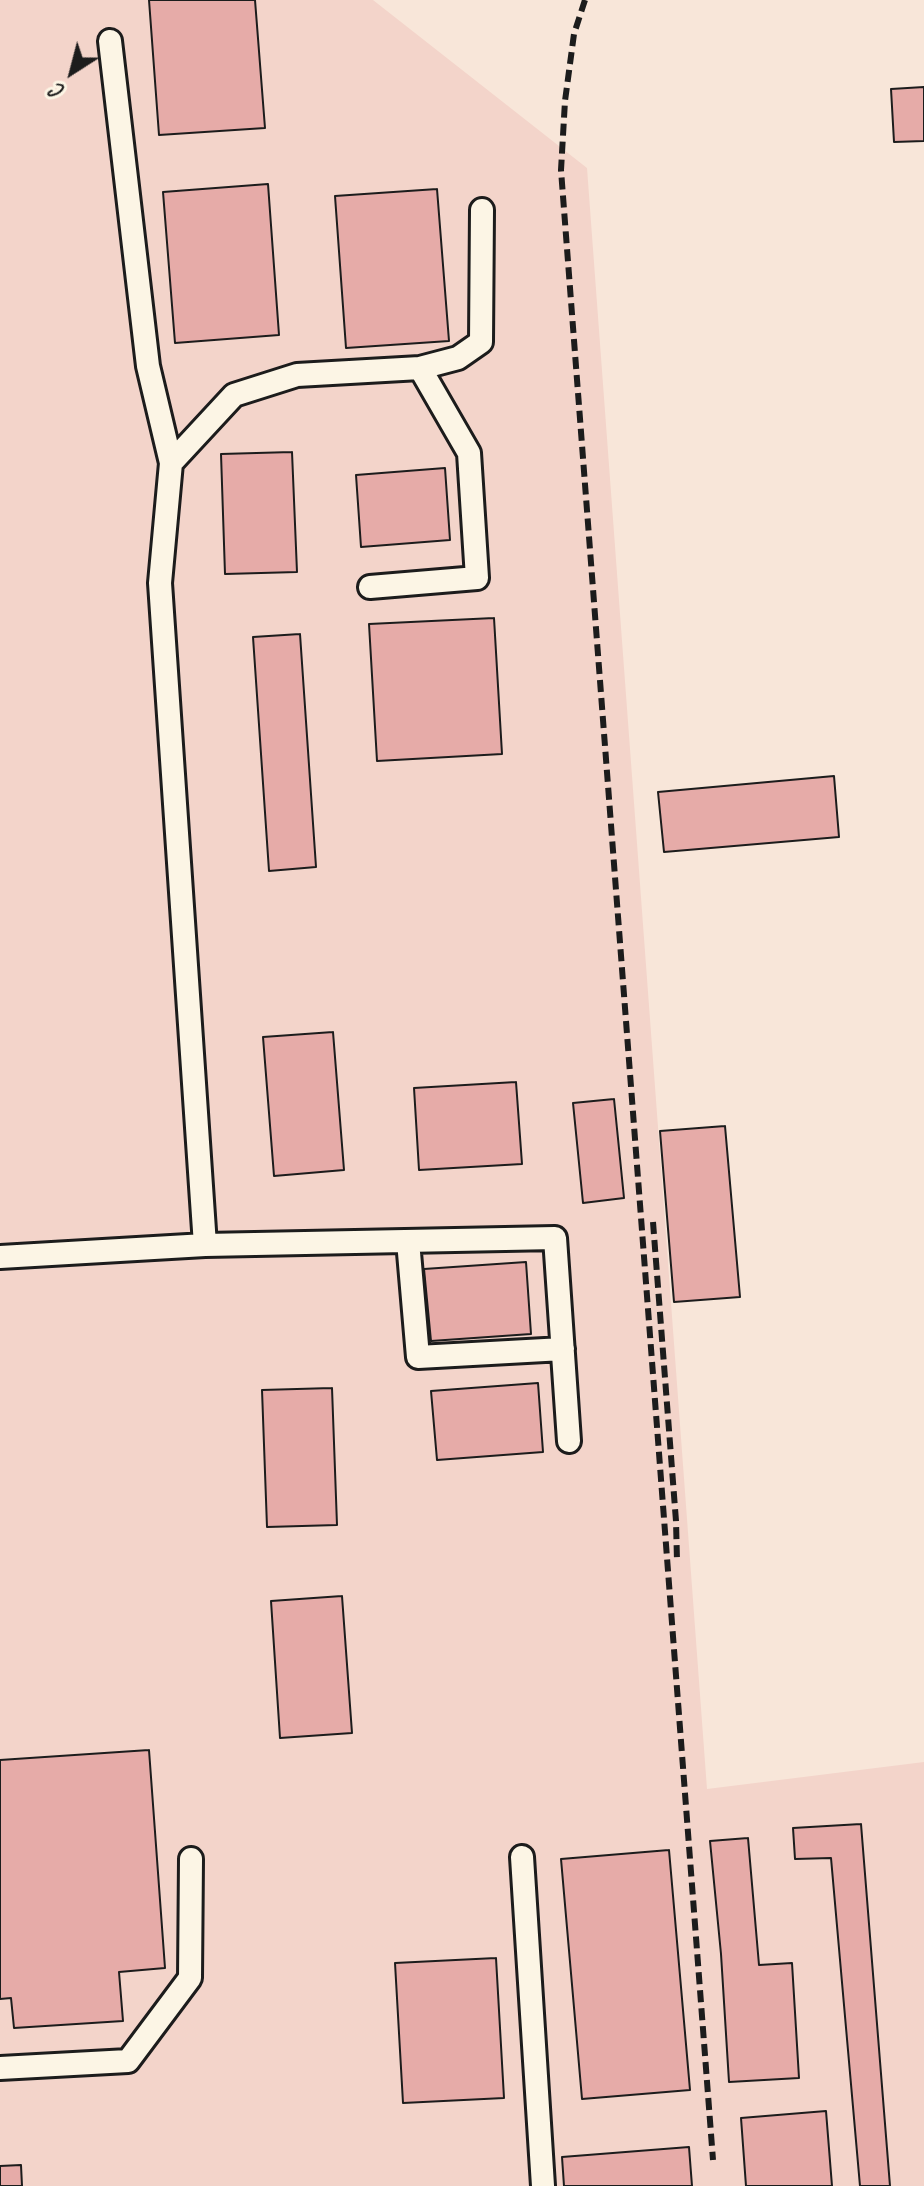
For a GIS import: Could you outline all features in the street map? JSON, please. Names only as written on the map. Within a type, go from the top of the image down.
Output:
[{"type":"lane","points":[[110,41],[148,366],[171,463],[160,583],[205,1245]]},
{"type":"lane","points":[[171,463],[234,395],[297,375],[420,368],[458,358],[481,342],[482,210]]},
{"type":"lane","points":[[370,587],[477,578],[469,453],[420,368]]},
{"type":"lane","points":[[0,1257],[205,1245],[555,1238],[569,1441]]},
{"type":"lane","points":[[408,1241],[418,1357],[563,1349]]},
{"type":"lane","points":[[522,1857],[543,2186]]},
{"type":"lane","points":[[0,2068],[128,2061],[190,1978],[191,1859]]},
{"type":"shaded area","points":[[0,0],[373,0],[587,168],[707,1789],[924,1762],[924,2186],[0,2186]]},
{"type":"building","points":[[149,0],[255,0],[265,128],[159,135]]},
{"type":"building","points":[[924,87],[924,141],[894,142],[891,89]]},
{"type":"building","points":[[268,184],[279,335],[175,343],[163,192]]},
{"type":"building","points":[[437,189],[449,341],[346,348],[335,196]]},
{"type":"building","points":[[292,452],[297,572],[225,574],[221,454]]},
{"type":"building","points":[[445,468],[450,540],[361,547],[356,475]]},
{"type":"building","points":[[494,618],[502,754],[377,761],[369,624]]},
{"type":"building","points":[[300,634],[316,867],[269,871],[253,637]]},
{"type":"building","points":[[834,776],[839,837],[664,852],[658,792]]},
{"type":"building","points":[[333,1032],[344,1170],[274,1176],[263,1037]]},
{"type":"building","points":[[516,1082],[522,1164],[419,1170],[414,1088]]},
{"type":"building","points":[[614,1099],[624,1198],[583,1203],[573,1103]]},
{"type":"building","points":[[725,1126],[740,1297],[674,1302],[660,1131]]},
{"type":"building","points":[[526,1262],[531,1334],[431,1341],[424,1269]]},
{"type":"building","points":[[538,1383],[543,1452],[437,1460],[431,1391]]},
{"type":"building","points":[[332,1388],[337,1525],[267,1527],[262,1390]]},
{"type":"building","points":[[342,1596],[352,1733],[280,1738],[271,1601]]},
{"type":"building","points":[[149,1750],[165,1968],[119,1972],[123,2021],[14,2028],[11,1998],[0,1999],[0,1760]]},
{"type":"building","points":[[861,1824],[890,2186],[860,2186],[831,1858],[795,1859],[793,1828]]},
{"type":"building","points":[[748,1838],[759,1965],[792,1963],[799,2078],[729,2082],[710,1841]]},
{"type":"building","points":[[669,1850],[690,2090],[582,2099],[561,1859]]},
{"type":"building","points":[[496,1958],[504,2098],[403,2103],[395,1963]]},
{"type":"building","points":[[826,2111],[832,2186],[746,2186],[741,2118]]},
{"type":"building","points":[[689,2147],[692,2186],[564,2186],[562,2157]]},
{"type":"building","points":[[21,2165],[22,2186],[0,2186],[0,2166]]},
{"type":"railway","points":[[585,0],[574,34],[565,101],[561,170],[713,2160]]},
{"type":"railway","points":[[653,1222],[677,1561]]}]
